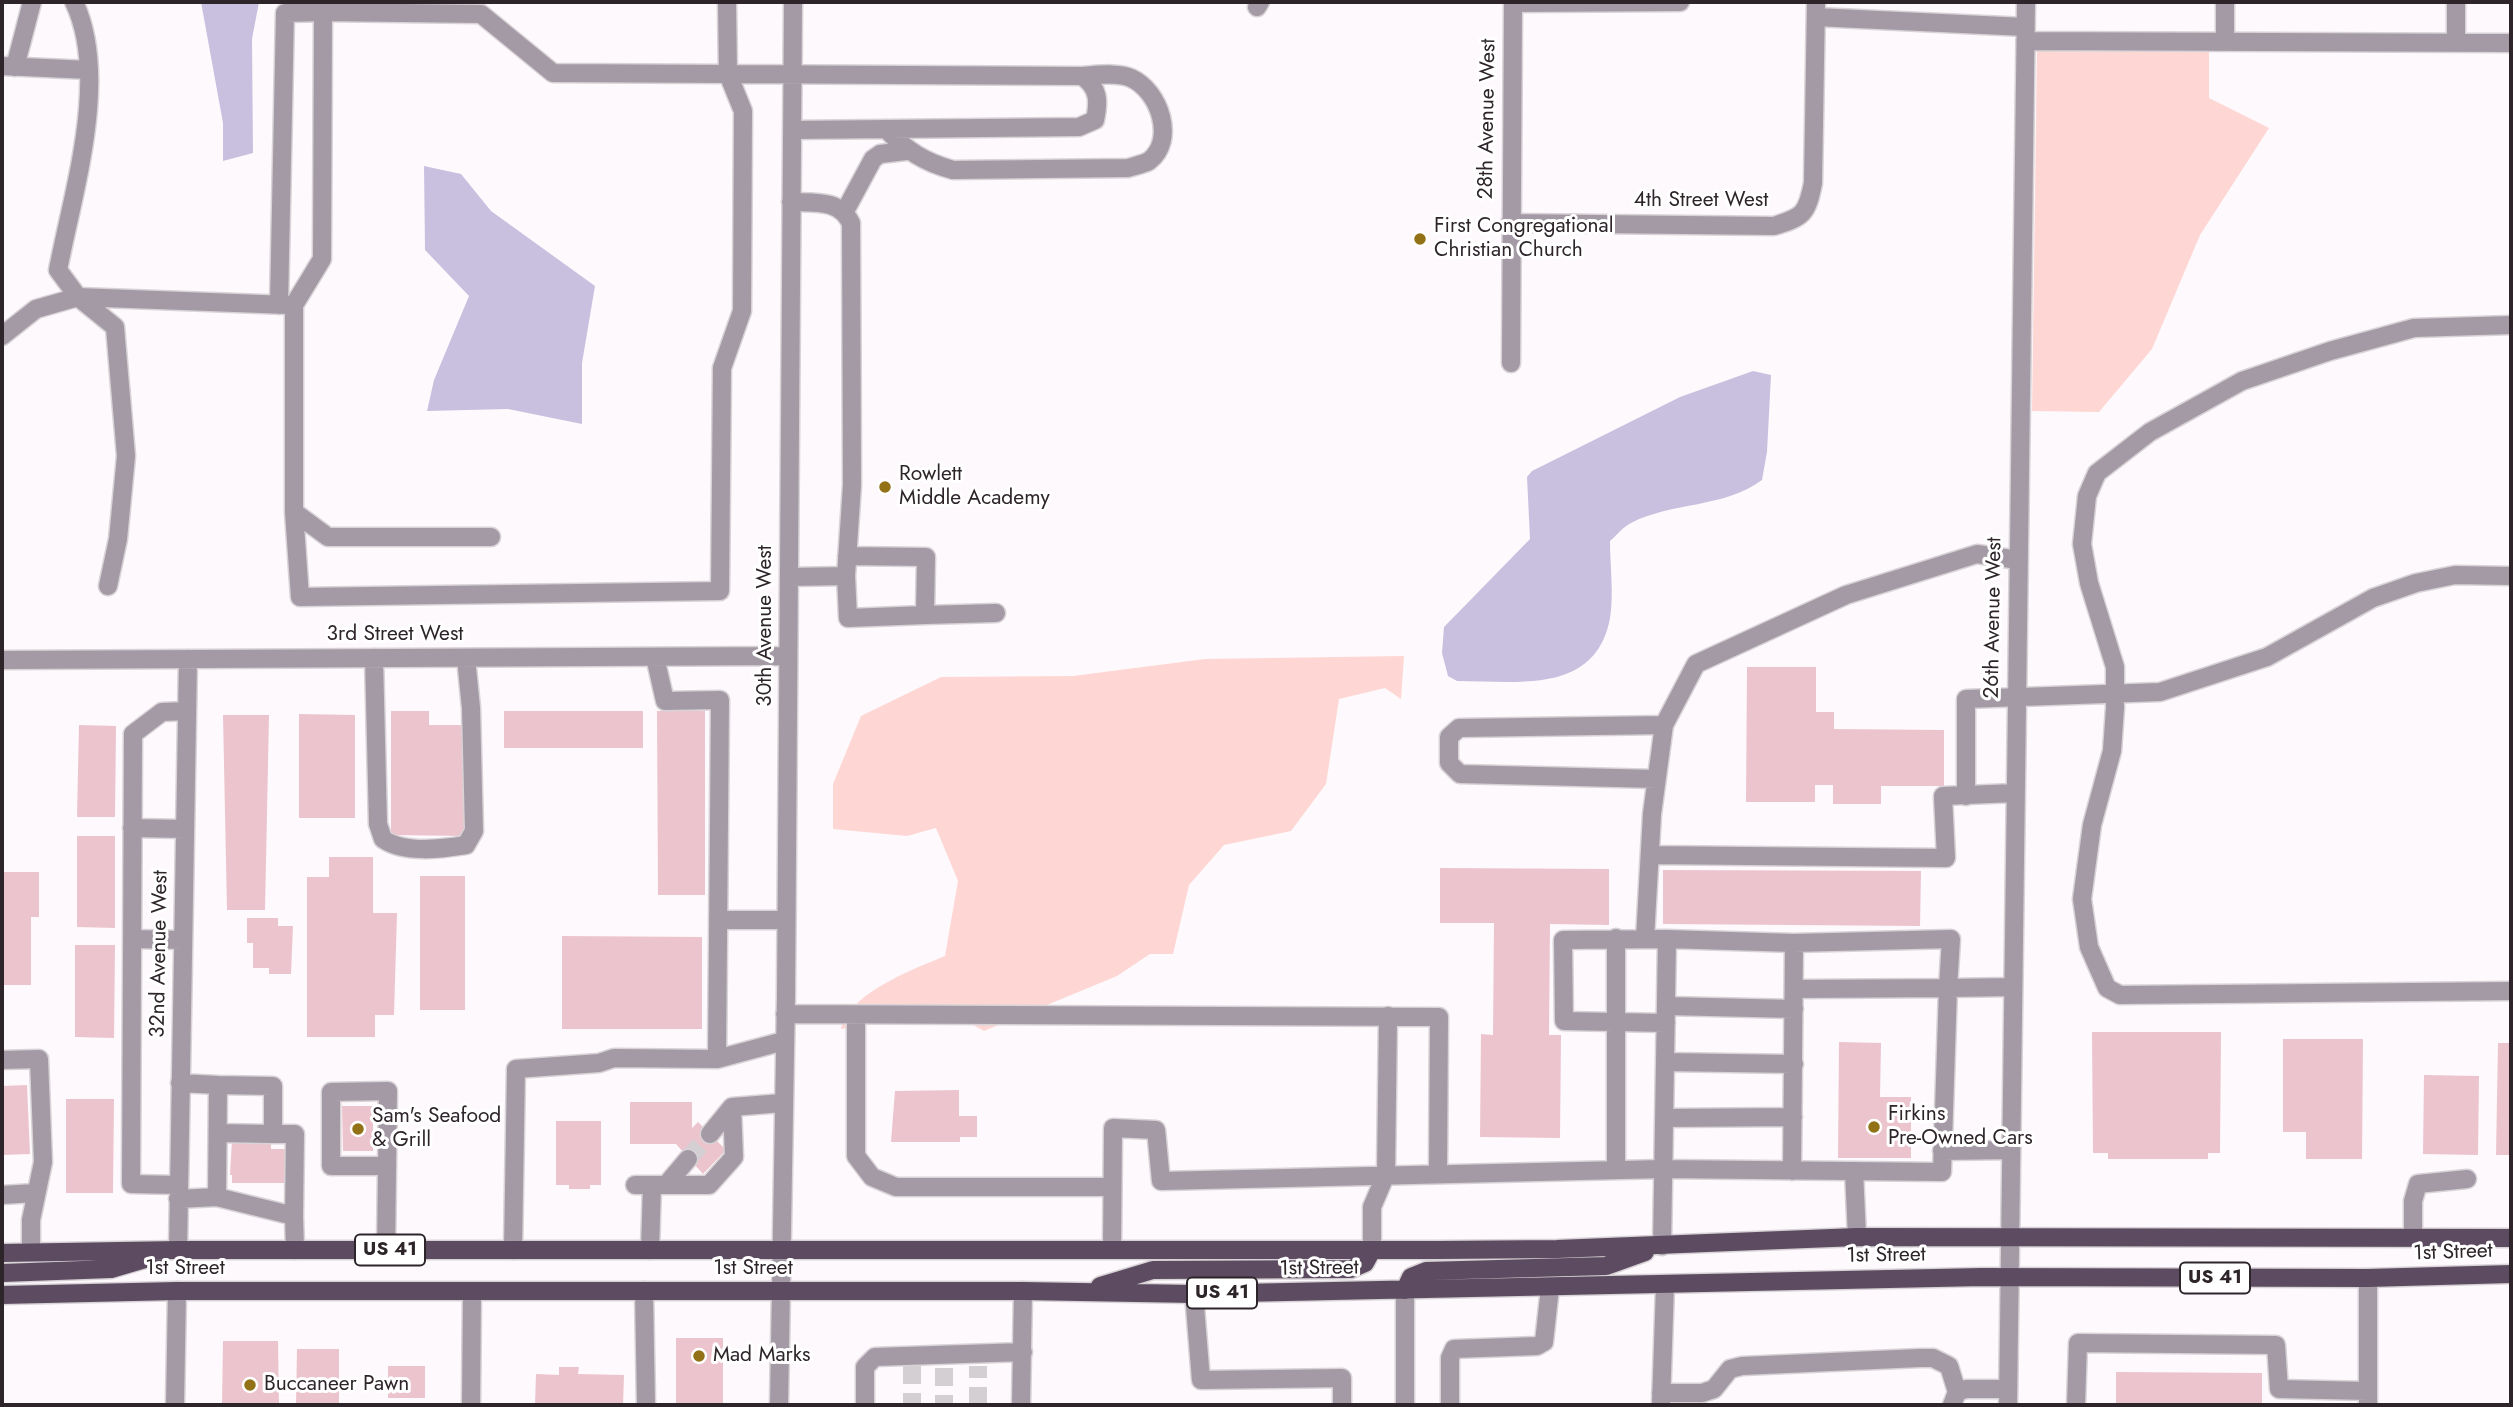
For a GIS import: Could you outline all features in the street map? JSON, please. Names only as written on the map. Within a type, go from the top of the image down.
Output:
[{"type":"main road","name":"1st Street","points":[[2,1253],[175,1250],[1372,1250],[1662,1246],[1857,1237],[2511,1238]]},
{"type":"main road","points":[[1405,1290],[1408,1280],[1420,1272],[1606,1266],[1662,1246]]},
{"type":"main road","points":[[2,1273],[111,1269],[175,1250]]},
{"type":"main road","points":[[1083,1291],[1153,1270],[1351,1269],[1365,1263],[1372,1250]]},
{"type":"main road","name":"1st Street","points":[[2,1295],[644,1291],[1083,1291],[1194,1294],[2009,1277],[2368,1278],[2511,1274]]},
{"type":"street","points":[[32,2],[8,66],[89,70]]},
{"type":"street","points":[[74,2],[88,55],[89,102],[58,270],[78,298],[115,327],[125,411],[125,470],[118,539],[108,586]]},
{"type":"street","points":[[727,2],[727,74],[743,111],[741,311],[722,368],[720,591],[300,597],[294,512],[287,305],[285,13],[320,7],[481,14],[553,73],[727,74],[792,74],[1128,76],[1153,94],[1160,105],[1162,125],[1159,146],[1150,160],[1128,168],[953,170],[929,164],[906,151],[886,129]]},
{"type":"street","name":"30th Avenue West","points":[[779,1405],[779,1250],[785,1041],[793,2]]},
{"type":"street","points":[[1513,2],[1680,2]]},
{"type":"street","name":"28th Avenue West","points":[[1511,363],[1513,2]]},
{"type":"street","name":"26th Avenue West","points":[[2008,1397],[2026,2]]},
{"type":"street","points":[[2225,2],[2225,41]]},
{"type":"street","points":[[2456,2],[2456,43]]},
{"type":"street","points":[[287,305],[322,259],[320,7]]},
{"type":"street","points":[[1816,10],[2026,34],[2225,41],[2511,43]]},
{"type":"street","name":"4th Street West","points":[[1510,223],[1774,226],[1798,218],[1804,212],[1813,183],[1816,10]]},
{"type":"street","points":[[792,130],[1079,127],[1095,120],[1098,102],[1093,83],[1082,76]]},
{"type":"street","points":[[845,211],[873,159],[880,154],[906,151]]},
{"type":"street","points":[[792,202],[827,203],[845,211],[851,223],[852,485],[846,576],[848,618],[996,613]]},
{"type":"street","points":[[2,336],[36,309],[78,298],[287,305]]},
{"type":"street","points":[[2511,325],[2414,328],[2330,351],[2242,381],[2150,432],[2097,473],[2087,496],[2082,544],[2089,583],[2115,667],[2112,751],[2092,825],[2082,899],[2089,947],[2107,988],[2120,995],[2511,990]]},
{"type":"street","points":[[294,512],[328,537],[491,537]]},
{"type":"street","points":[[1645,939],[1650,855],[1664,725],[1696,664],[1846,595],[1977,554],[2018,560]]},
{"type":"street","points":[[847,556],[926,557],[925,615]]},
{"type":"street","points":[[1966,796],[1966,699],[2160,692],[2267,657],[2373,598],[2416,583],[2455,575],[2511,576]]},
{"type":"street","points":[[789,577],[846,576]]},
{"type":"street","name":"3rd Street West","points":[[2,660],[788,656]]},
{"type":"street","points":[[655,657],[665,701],[720,700],[716,1059]]},
{"type":"street","points":[[374,658],[378,824],[383,839],[401,847],[450,848],[466,845],[474,831],[474,770],[467,658]]},
{"type":"street","name":"32nd Avenue West","points":[[175,1250],[188,660]]},
{"type":"street","points":[[187,711],[162,712],[132,734],[131,1184],[217,1197],[294,1216]]},
{"type":"street","points":[[1657,779],[1460,774],[1449,763],[1449,737],[1459,728],[1664,725]]},
{"type":"street","points":[[1650,855],[1946,858],[1943,796],[2014,793]]},
{"type":"street","points":[[132,828],[185,829]]},
{"type":"street","points":[[718,920],[786,920]]},
{"type":"street","points":[[1616,938],[1616,1170]]},
{"type":"street","points":[[1112,1249],[1113,1128],[1156,1130],[1161,1181],[1664,1169],[1942,1172],[1951,939],[1794,943],[1616,938],[1563,940],[1564,1021],[1616,1022],[1667,1014],[1794,1009]]},
{"type":"street","points":[[132,939],[183,940]]},
{"type":"street","points":[[1662,1246],[1668,939]]},
{"type":"street","points":[[1792,1171],[1794,943]]},
{"type":"street","points":[[1795,989],[2013,987]]},
{"type":"street","points":[[785,1014],[1439,1017],[1438,1174]]},
{"type":"street","points":[[856,1015],[856,1156],[872,1177],[896,1187],[1111,1187]]},
{"type":"street","points":[[1372,1250],[1372,1206],[1386,1174],[1388,1016]]},
{"type":"street","points":[[513,1250],[516,1069],[599,1063],[614,1058],[716,1059],[785,1041]]},
{"type":"street","points":[[2,1060],[39,1059],[43,1162],[35,1193],[31,1251]]},
{"type":"street","points":[[1665,1062],[1794,1064]]},
{"type":"street","points":[[180,1083],[273,1086],[273,1134]]},
{"type":"street","points":[[217,1197],[218,1085]]},
{"type":"street","points":[[386,1250],[388,1091],[331,1092],[331,1166],[387,1166]]},
{"type":"street","points":[[710,1134],[732,1107],[782,1102]]},
{"type":"street","points":[[651,1185],[709,1185],[734,1157],[732,1107]]},
{"type":"street","points":[[1664,1118],[1793,1117]]},
{"type":"street","points":[[218,1133],[295,1134],[295,1250]]},
{"type":"street","points":[[1942,1151],[2011,1150]]},
{"type":"street","points":[[651,1185],[688,1159]]},
{"type":"street","points":[[1854,1171],[1857,1237]]},
{"type":"street","points":[[2413,1238],[2413,1202],[2418,1184],[2426,1181],[2467,1179]]},
{"type":"street","points":[[650,1250],[651,1185]]},
{"type":"street","points":[[2,1195],[35,1193]]},
{"type":"street","points":[[2076,1405],[2078,1343],[2276,1345],[2279,1397],[2368,1398],[2368,1278]]},
{"type":"street","points":[[1665,1286],[1661,1399],[1714,1389],[1730,1369],[1742,1366],[1920,1358],[1933,1358],[1948,1366],[1955,1399]]},
{"type":"street","points":[[1450,1405],[1450,1358],[1454,1349],[1537,1346],[1544,1342],[1550,1288]]},
{"type":"street","points":[[1405,1290],[1405,1405]]},
{"type":"street","points":[[644,1291],[646,1405]]},
{"type":"street","points":[[1021,1405],[1023,1291]]},
{"type":"street","points":[[175,1405],[177,1292]]},
{"type":"street","points":[[471,1405],[472,1292]]},
{"type":"street","points":[[1194,1294],[1201,1380],[1342,1378],[1342,1405]]},
{"type":"street","points":[[865,1405],[865,1367],[875,1357],[944,1361],[1023,1352]]},
{"type":"street","points":[[1955,1399],[1966,1389],[2008,1397]]},
{"type":"shaded area","points":[[201,2],[259,2],[252,39],[253,153],[223,161],[223,123]]},
{"type":"shaded area","points":[[2037,51],[2209,52],[2209,98],[2269,128],[2200,235],[2152,349],[2099,412],[2032,411]]},
{"type":"shaded area","points":[[424,166],[461,174],[491,211],[595,286],[582,363],[582,424],[508,409],[427,411],[434,380],[469,296],[425,250]]},
{"type":"shaded area","points":[[1753,371],[1771,375],[1767,452],[1762,480],[1732,496],[1647,516],[1628,525],[1610,541],[1610,618],[1602,643],[1589,660],[1571,672],[1528,681],[1457,681],[1448,676],[1442,653],[1444,627],[1530,539],[1527,477],[1532,471],[1680,397]]},
{"type":"shaded area","points":[[1404,656],[1401,699],[1385,688],[1339,699],[1326,784],[1291,831],[1224,845],[1189,885],[1173,954],[1150,954],[1117,976],[984,1031],[950,1012],[841,1029],[846,1016],[869,994],[901,975],[945,956],[958,881],[936,828],[907,836],[833,829],[833,784],[861,716],[941,677],[1073,676],[1205,659]]},
{"type":"building","points":[[1747,667],[1816,667],[1816,712],[1834,712],[1834,729],[1944,730],[1944,786],[1881,786],[1881,804],[1833,804],[1833,785],[1815,785],[1815,802],[1746,802]]},
{"type":"building","points":[[391,711],[429,711],[429,725],[465,725],[464,836],[391,835]]},
{"type":"building","points":[[504,711],[643,711],[643,748],[504,748]]},
{"type":"building","points":[[657,711],[705,711],[705,895],[658,895]]},
{"type":"building","points":[[299,714],[355,715],[355,818],[299,818]]},
{"type":"building","points":[[223,715],[269,715],[265,910],[227,910]]},
{"type":"building","points":[[79,725],[116,726],[115,817],[77,817]]},
{"type":"building","points":[[77,836],[115,836],[115,928],[77,927]]},
{"type":"building","points":[[329,857],[373,857],[373,913],[397,913],[394,1015],[375,1015],[375,1037],[307,1037],[307,877],[329,877]]},
{"type":"building","points":[[1440,868],[1609,869],[1609,925],[1550,924],[1549,1035],[1561,1035],[1560,1138],[1480,1137],[1481,1034],[1493,1035],[1494,923],[1440,923]]},
{"type":"building","points":[[1663,870],[1921,871],[1920,926],[1663,924]]},
{"type":"building","points":[[2,872],[39,872],[39,917],[31,917],[31,985],[2,985]]},
{"type":"building","points":[[420,876],[465,876],[465,1010],[420,1010]]},
{"type":"building","points":[[247,918],[278,918],[278,926],[293,926],[291,974],[269,974],[269,968],[253,968],[253,943],[247,943]]},
{"type":"building","points":[[562,936],[702,937],[702,1029],[562,1029]]},
{"type":"building","points":[[75,945],[115,945],[114,1038],[75,1037]]},
{"type":"building","points":[[2092,1032],[2221,1032],[2220,1153],[2208,1153],[2208,1159],[2108,1159],[2108,1153],[2093,1153]]},
{"type":"building","points":[[2283,1039],[2363,1039],[2362,1159],[2306,1159],[2306,1132],[2283,1132]]},
{"type":"building","name":"Firkins Pre-Owned Cars","points":[[1839,1042],[1881,1043],[1880,1097],[1911,1097],[1911,1158],[1838,1158]]},
{"type":"building","points":[[2498,1043],[2511,1043],[2511,1155],[2496,1155]]},
{"type":"building","points":[[2424,1075],[2479,1076],[2478,1155],[2423,1154]]},
{"type":"building","points":[[27,1085],[30,1154],[2,1155],[2,1086]]},
{"type":"building","points":[[959,1090],[959,1116],[977,1116],[977,1137],[960,1137],[960,1142],[891,1142],[895,1091]]},
{"type":"building","points":[[66,1099],[114,1099],[113,1193],[66,1193]]},
{"type":"building","points":[[630,1102],[692,1102],[692,1128],[698,1122],[726,1150],[703,1174],[676,1144],[630,1144]]},
{"type":"building","name":"Sam's Seafood & Grill","points":[[342,1106],[373,1106],[373,1151],[343,1151]]},
{"type":"building","points":[[556,1121],[601,1121],[601,1185],[590,1185],[590,1189],[569,1189],[569,1185],[556,1185]]},
{"type":"building","points":[[232,1140],[271,1140],[271,1149],[289,1149],[291,1183],[232,1183]]},
{"type":"building","points":[[676,1338],[723,1338],[723,1405],[676,1405]]},
{"type":"building","name":"Buccaneer Pawn","points":[[223,1341],[278,1341],[279,1405],[222,1405]]},
{"type":"building","points":[[297,1349],[339,1349],[339,1405],[296,1405]]},
{"type":"building","points":[[388,1366],[425,1366],[425,1398],[388,1398]]},
{"type":"building","points":[[559,1367],[579,1367],[578,1374],[624,1375],[623,1405],[535,1405],[536,1374],[559,1375]]},
{"type":"building","points":[[2116,1372],[2262,1373],[2262,1405],[2116,1405]]},
{"type":"tunnel","points":[[688,1159],[710,1134]]},
{"type":"tunnel","points":[[912,1366],[912,1405]]},
{"type":"tunnel","points":[[978,1366],[978,1405]]},
{"type":"tunnel","points":[[944,1368],[944,1405]]},
{"type":"place","name":"First Congregational Christian Church","points":[[1420,239]]},
{"type":"place","name":"Rowlett Middle Academy","points":[[885,487]]},
{"type":"place","name":"Firkins Pre-Owned Cars","points":[[1874,1127]]},
{"type":"place","name":"Sam's Seafood & Grill","points":[[358,1129]]},
{"type":"place","name":"Mad Marks","points":[[699,1356]]},
{"type":"place","name":"Buccaneer Pawn","points":[[250,1385]]}]
